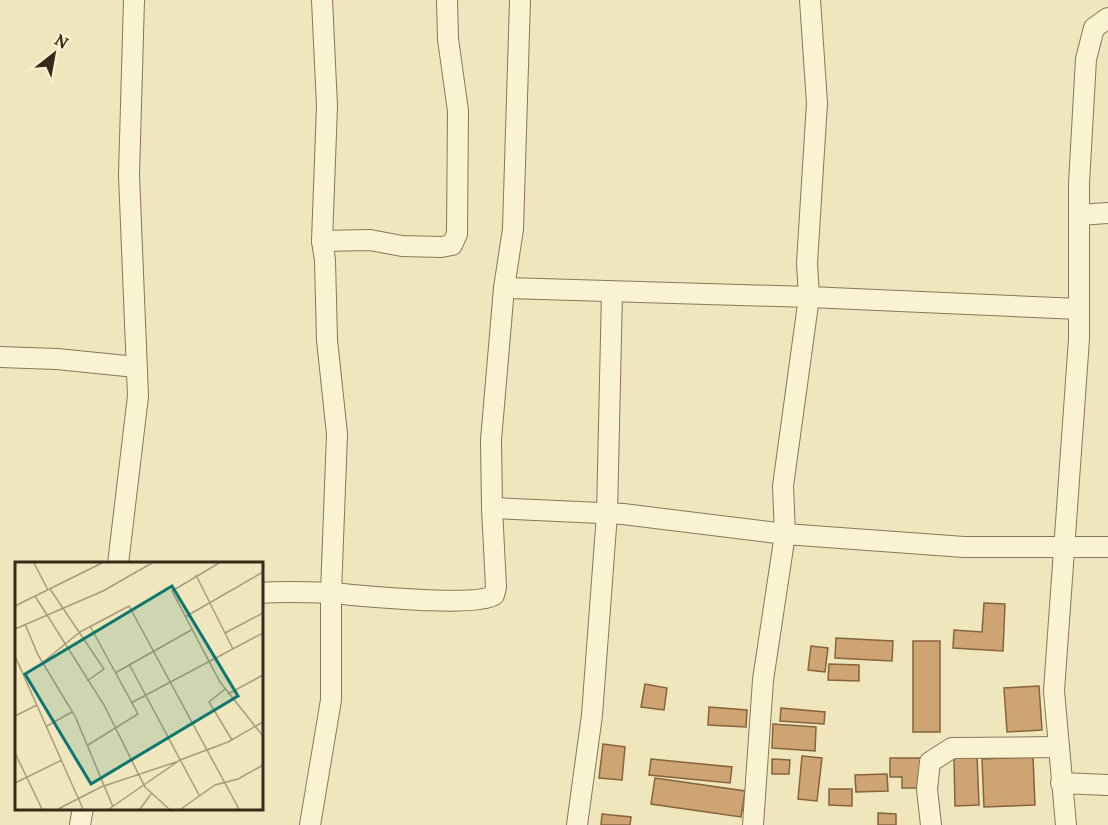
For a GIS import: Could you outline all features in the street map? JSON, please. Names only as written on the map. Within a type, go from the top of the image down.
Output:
[{"type":"street","points":[[118,562],[138,396],[129,175],[134,0]]},
{"type":"street","points":[[310,825],[331,700],[331,593],[337,434],[327,340],[325,260],[322,241],[327,106],[322,0]]},
{"type":"street","points":[[322,241],[370,240],[402,246],[452,245],[457,234],[458,111],[448,39],[447,0]]},
{"type":"street","points":[[262,593],[285,591],[405,599],[488,599],[494,595],[496,588],[491,440],[504,288],[513,229],[520,0]]},
{"type":"street","points":[[753,825],[763,680],[785,534],[783,486],[809,297],[807,263],[817,103],[810,0]]},
{"type":"street","points":[[1066,825],[1054,691],[1079,339],[1079,183],[1086,59],[1094,28],[1108,18]]},
{"type":"street","points":[[1079,215],[1108,213]]},
{"type":"street","points":[[504,288],[809,297],[1079,309]]},
{"type":"street","points":[[577,825],[592,716],[607,514],[612,292]]},
{"type":"street","points":[[0,357],[57,359],[136,367]]},
{"type":"street","points":[[492,508],[607,514],[748,528],[785,534],[964,547],[1108,547]]},
{"type":"street","points":[[931,825],[927,789],[930,762],[952,748],[1059,747]]},
{"type":"street","points":[[1061,783],[1108,784]]},
{"type":"street","points":[[80,825],[83,810]]},
{"type":"building","points":[[984,603],[1005,604],[1003,651],[953,648],[954,630],[982,632]]},
{"type":"building","points":[[836,638],[893,641],[892,661],[835,658]]},
{"type":"building","points":[[913,641],[940,641],[940,732],[913,732]]},
{"type":"building","points":[[811,646],[828,648],[825,672],[808,670]]},
{"type":"building","points":[[829,664],[859,665],[859,681],[828,680]]},
{"type":"building","points":[[645,684],[667,688],[664,710],[641,707]]},
{"type":"building","points":[[1039,686],[1042,730],[1007,732],[1004,688]]},
{"type":"building","points":[[709,707],[747,710],[746,727],[708,725]]},
{"type":"building","points":[[781,708],[825,712],[824,724],[780,721]]},
{"type":"building","points":[[773,724],[816,727],[815,751],[772,748]]},
{"type":"building","points":[[603,744],[625,747],[622,780],[599,778]]},
{"type":"building","points":[[802,756],[822,758],[817,801],[798,799]]},
{"type":"building","points":[[977,756],[979,805],[955,806],[954,757]]},
{"type":"building","points":[[1033,757],[1035,805],[984,807],[982,759]]},
{"type":"building","points":[[890,758],[922,758],[922,788],[902,788],[902,777],[890,777]]},
{"type":"building","points":[[651,759],[732,767],[730,783],[649,775]]},
{"type":"building","points":[[772,759],[790,760],[789,774],[772,774]]},
{"type":"building","points":[[887,774],[888,791],[856,792],[855,775]]},
{"type":"building","points":[[655,778],[745,791],[741,817],[651,804]]},
{"type":"building","points":[[829,789],[852,789],[852,806],[829,805]]},
{"type":"building","points":[[878,813],[896,814],[896,825],[878,825]]},
{"type":"building","points":[[602,814],[631,817],[630,825],[601,825]]}]
